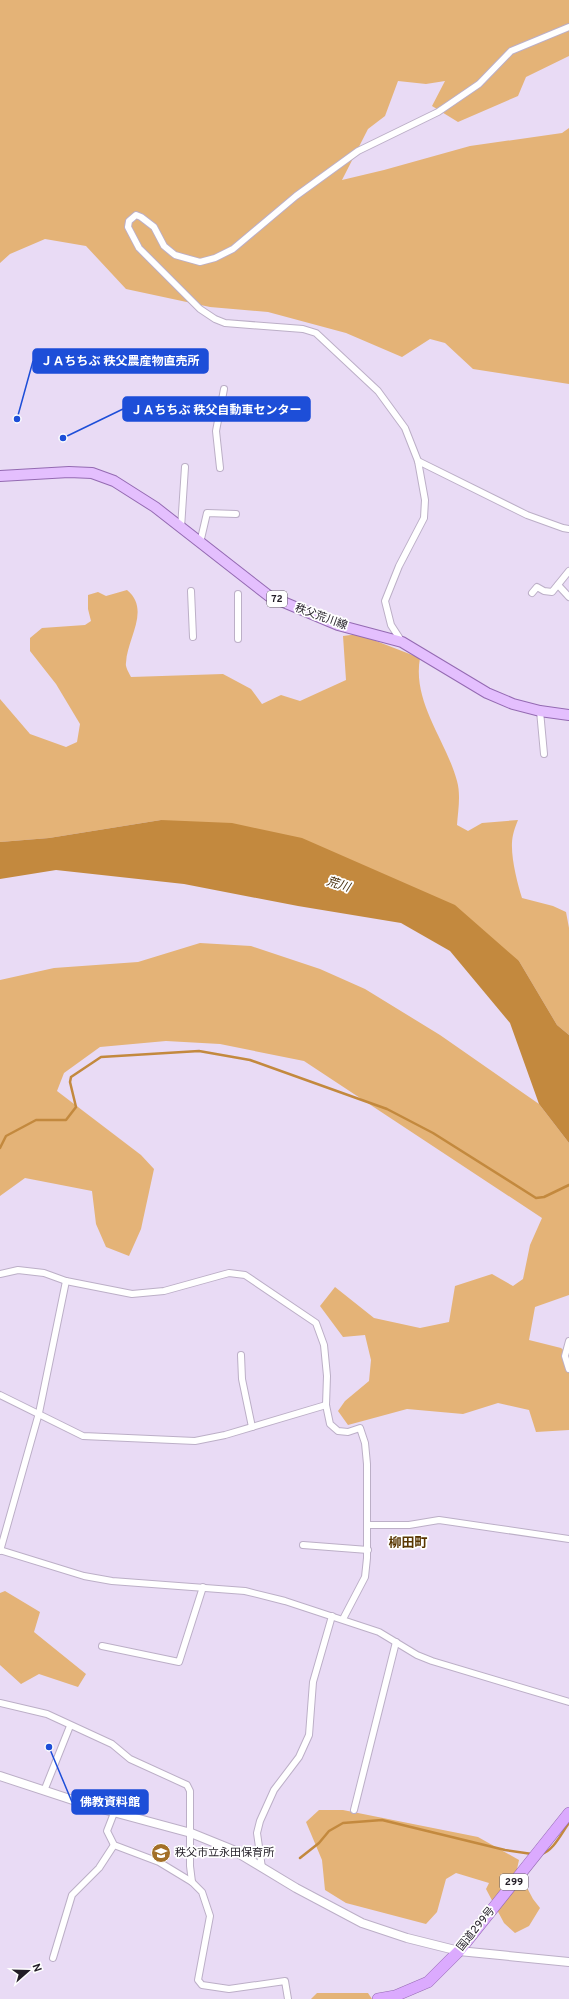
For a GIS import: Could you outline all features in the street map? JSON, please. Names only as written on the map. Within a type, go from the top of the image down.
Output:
[{"type":"highway","name":"国道299号","points":[[378,1999],[398,1998],[428,1982],[459,1951],[569,1813]]},
{"type":"main road","name":"秩父荒川線","points":[[0,476],[69,472],[92,473],[120,484],[155,507],[269,596],[338,625],[402,642],[487,693],[513,704],[540,711],[569,715]]},
{"type":"street","points":[[402,642],[391,625],[385,601],[399,566],[424,518],[425,500],[418,461],[405,428],[378,391],[316,333],[303,329],[225,323],[215,319],[200,309],[139,248],[128,227],[129,221],[136,215],[141,217],[154,227],[164,246],[175,255],[200,262],[215,258],[233,249],[296,196],[358,152],[438,112],[479,84],[511,52],[569,27]]},
{"type":"street","points":[[220,468],[216,432],[224,389]]},
{"type":"street","points":[[418,461],[527,515],[562,528],[569,529]]},
{"type":"street","points":[[181,528],[185,467]]},
{"type":"street","points":[[200,543],[207,513],[236,514]]},
{"type":"street","points":[[532,593],[537,587],[544,591],[552,592],[569,571]]},
{"type":"street","points":[[558,585],[569,597]]},
{"type":"street","points":[[191,591],[193,637]]},
{"type":"street","points":[[238,594],[238,639]]},
{"type":"street","points":[[540,711],[544,754]]},
{"type":"street","points":[[0,1274],[18,1270],[44,1273],[66,1281],[132,1294],[164,1291],[229,1273],[245,1275],[316,1323],[324,1345],[326,1405],[330,1424],[338,1431],[348,1432],[360,1428],[365,1443],[367,1464],[368,1550],[365,1577],[343,1619]]},
{"type":"street","points":[[66,1281],[39,1413],[0,1550],[84,1576],[112,1581],[245,1591],[285,1601],[379,1632],[432,1661],[569,1702]]},
{"type":"street","points":[[569,1341],[565,1356],[569,1369]]},
{"type":"street","points":[[241,1356],[242,1379],[252,1427]]},
{"type":"street","points":[[0,1394],[83,1436],[195,1441],[226,1435],[326,1405]]},
{"type":"street","points":[[368,1525],[409,1525],[439,1520],[569,1539]]},
{"type":"street","points":[[303,1545],[368,1550]]},
{"type":"street","points":[[102,1646],[179,1662],[203,1587]]},
{"type":"street","points":[[262,1868],[257,1833],[260,1821],[274,1790],[299,1756],[309,1735],[313,1682],[332,1616]]},
{"type":"street","points":[[354,1810],[396,1642]]},
{"type":"street","points":[[0,1703],[47,1714],[70,1726],[112,1744],[130,1759],[187,1785],[190,1791],[190,1866],[192,1882]]},
{"type":"street","points":[[44,1791],[70,1726]]},
{"type":"street","points":[[0,1776],[114,1813],[191,1833],[233,1850],[262,1868],[362,1923],[408,1938],[459,1951],[569,1962]]},
{"type":"street","points":[[114,1813],[107,1831],[114,1845],[159,1862],[192,1882],[202,1892],[210,1916],[198,1980],[202,1985],[229,1989],[286,1981],[288,1999]]},
{"type":"street","points":[[53,1958],[72,1895],[99,1868],[114,1845]]},
{"type":"shaded area","points":[[0,0],[569,0],[569,56],[526,77],[518,96],[458,122],[432,106],[445,81],[426,84],[398,81],[385,116],[368,129],[342,180],[470,146],[562,133],[569,128],[569,384],[473,369],[445,343],[430,339],[402,357],[346,333],[268,312],[210,307],[126,289],[86,246],[45,239],[10,254],[0,263]]},
{"type":"shaded area","points":[[127,590],[134,598],[137,606],[136,625],[127,654],[126,665],[131,677],[223,674],[251,689],[262,704],[281,695],[300,701],[346,680],[343,636],[358,634],[420,658],[419,674],[425,705],[452,766],[457,781],[459,803],[457,825],[468,831],[482,823],[518,820],[514,829],[512,850],[516,876],[522,898],[553,906],[566,912],[569,928],[569,1035],[557,1025],[519,961],[161,820],[49,838],[0,842],[0,699],[30,734],[66,747],[77,742],[80,724],[56,684],[30,651],[30,638],[42,628],[85,625],[91,621],[88,609],[88,595],[98,592],[106,596]]},
{"type":"shaded area","points":[[200,943],[251,946],[320,969],[365,989],[440,1035],[539,1104],[569,1143],[569,1295],[535,1307],[529,1340],[561,1348],[569,1355],[569,1430],[536,1432],[529,1410],[498,1403],[463,1414],[407,1409],[348,1425],[338,1411],[345,1401],[369,1381],[371,1360],[365,1335],[343,1337],[320,1306],[335,1287],[374,1318],[420,1328],[449,1322],[455,1286],[492,1274],[513,1286],[523,1279],[530,1245],[542,1218],[304,1061],[220,1044],[166,1041],[100,1047],[64,1073],[57,1091],[141,1155],[154,1169],[141,1229],[129,1256],[106,1247],[96,1224],[92,1191],[25,1178],[0,1196],[0,980],[54,968],[138,962]]},
{"type":"shaded area","points":[[5,1591],[40,1612],[34,1632],[86,1674],[78,1687],[39,1674],[21,1684],[0,1665],[0,1593]]},
{"type":"shaded area","points":[[319,1810],[343,1810],[478,1837],[519,1860],[517,1869],[533,1899],[540,1908],[529,1926],[515,1933],[504,1923],[486,1889],[489,1883],[456,1873],[446,1879],[437,1912],[426,1924],[346,1903],[325,1890],[322,1860],[306,1822]]},
{"type":"shaded area","points":[[317,1993],[368,1993],[372,1999],[311,1999]]},
{"type":"water","name":"荒川","points":[[161,820],[232,823],[302,838],[455,905],[519,961],[557,1025],[569,1035],[569,1143],[539,1104],[510,1023],[450,951],[401,923],[298,906],[184,884],[56,870],[0,879],[0,842],[49,838]]},
{"type":"waterway","points":[[0,1148],[6,1136],[36,1120],[66,1120],[76,1107],[70,1082],[71,1077],[101,1057],[199,1051],[250,1060],[387,1109],[433,1133],[536,1198],[544,1197],[569,1185]]},
{"type":"waterway","points":[[300,1858],[319,1843],[329,1831],[343,1823],[382,1820],[505,1850],[532,1854]]},
{"type":"waterway","points":[[541,1854],[553,1846],[569,1823]]},
{"type":"place","name":"ＪＡちちぶ 秩父農産物直売所","points":[[17,419]]},
{"type":"place","name":"ＪＡちちぶ 秩父自動車センター","points":[[63,438]]},
{"type":"place","name":"佛教資料館","points":[[49,1747]]},
{"type":"place","name":"秩父市立永田保育所","points":[[161,1853]]},
{"type":"district","name":"柳田町","points":[[408,1544]]}]
